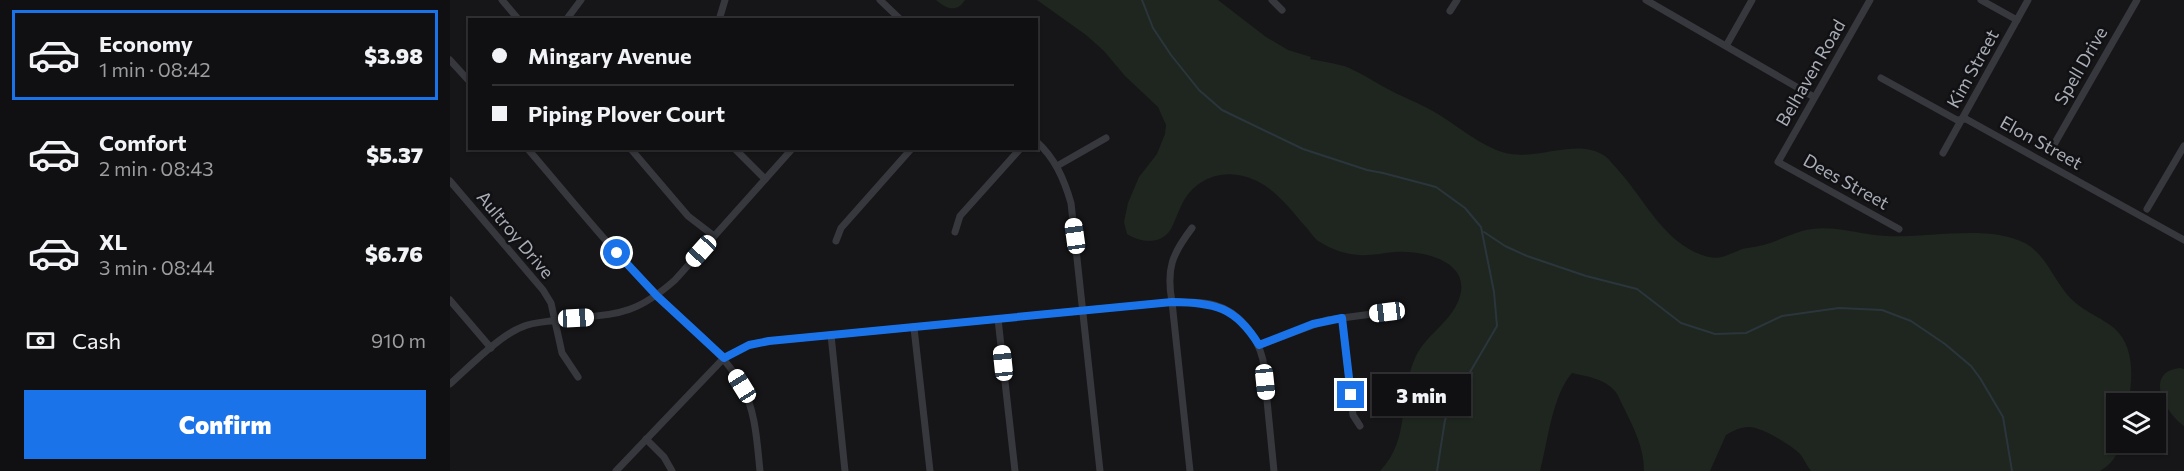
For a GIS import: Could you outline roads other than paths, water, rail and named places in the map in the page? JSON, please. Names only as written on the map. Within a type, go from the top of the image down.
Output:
[{"type":"street","points":[[502,0],[517,18]]},
{"type":"street","points":[[568,18],[581,0]]},
{"type":"street","points":[[720,18],[725,0]]},
{"type":"street","points":[[880,0],[899,18]]},
{"type":"street","points":[[1272,0],[1282,10]]},
{"type":"street","points":[[1450,11],[1457,0]]},
{"type":"street","points":[[1646,0],[1814,97]]},
{"type":"street","points":[[1726,46],[1752,0]]},
{"type":"street","name":"Belhaven Road","points":[[1778,162],[1870,0]]},
{"type":"street","points":[[1981,0],[2017,20]]},
{"type":"street","name":"Kim Street","points":[[1943,153],[2028,0]]},
{"type":"street","name":"Spell Drive","points":[[2052,148],[2137,0]]},
{"type":"street","points":[[450,60],[468,80]]},
{"type":"street","name":"Elon Street","points":[[1881,78],[1957,120],[1966,118],[2184,240]]},
{"type":"street","points":[[1057,166],[1106,138]]},
{"type":"street","points":[[1038,143],[1057,166],[1071,203],[1100,471]]},
{"type":"street","points":[[2148,209],[2184,146]]},
{"type":"street","points":[[528,150],[603,238],[657,296],[724,358],[748,398],[753,417],[760,471]]},
{"type":"street","points":[[632,150],[681,208],[714,236]]},
{"type":"street","points":[[736,150],[765,179]]},
{"type":"street","points":[[450,384],[492,348],[522,327],[622,313],[638,308],[657,296],[675,280],[791,150]]},
{"type":"street","points":[[836,241],[841,228],[910,150]]},
{"type":"street","points":[[955,232],[960,216],[1019,150]]},
{"type":"street","name":"Dees Street","points":[[1778,162],[1899,229]]},
{"type":"street","name":"Aultroy Drive","points":[[450,181],[543,290],[551,303],[562,354],[578,377]]},
{"type":"street","points":[[1190,471],[1168,283],[1176,250],[1192,228]]},
{"type":"street","points":[[450,300],[492,348]]},
{"type":"street","points":[[616,471],[724,358],[749,345],[1172,302],[1216,305],[1227,310],[1245,326],[1259,345],[1263,360],[1274,471]]},
{"type":"street","points":[[1259,345],[1313,324],[1387,312]]},
{"type":"street","points":[[1342,318],[1353,415],[1360,426]]},
{"type":"street","points":[[998,320],[1015,471]]},
{"type":"street","points":[[914,328],[930,471]]},
{"type":"street","points":[[831,335],[845,471]]},
{"type":"street","points":[[646,440],[664,457],[672,471]]},
{"type":"waterway","points":[[1142,0],[1153,28],[1171,55],[1199,90],[1222,110],[1303,149],[1367,170],[1436,187],[1465,208],[1481,227],[1494,292],[1497,326],[1456,396],[1445,420],[1437,471]]},
{"type":"waterway","points":[[1484,232],[1505,246],[1527,256],[1586,276],[1637,289],[1681,323],[1715,334],[1746,333],[1782,316],[1839,308],[1882,310],[1911,321],[1945,344],[1971,366],[1980,378],[2003,417],[2012,471]]}]
